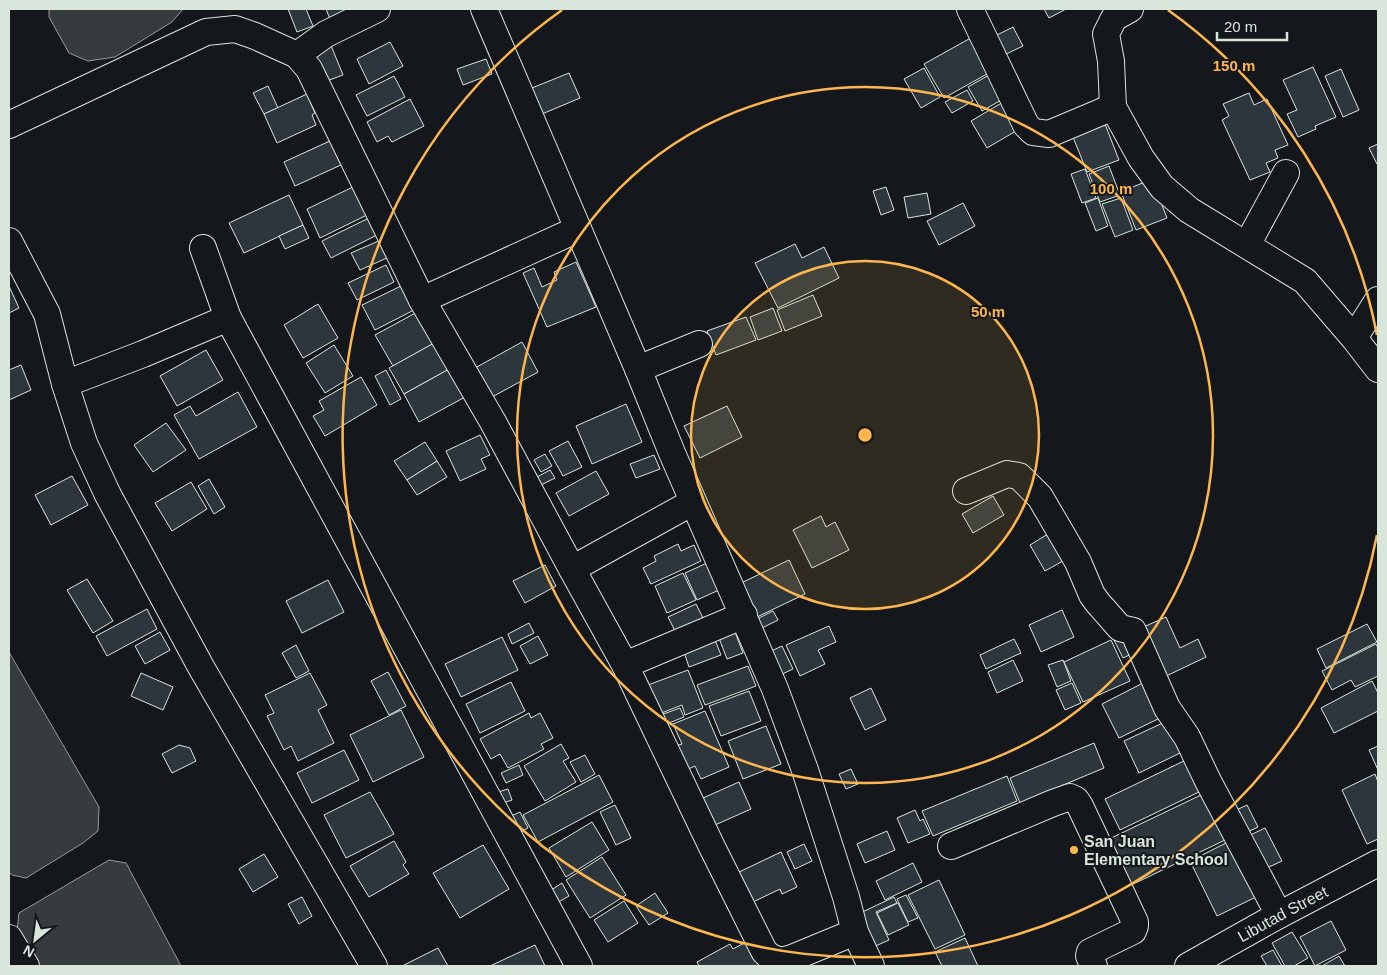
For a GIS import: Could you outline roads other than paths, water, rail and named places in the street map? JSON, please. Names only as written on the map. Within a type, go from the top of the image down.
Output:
[{"type":"street","points":[[297,55],[326,34],[377,9]]},
{"type":"street","points":[[484,9],[693,502],[775,688],[805,770],[846,897],[855,932],[871,966]]},
{"type":"street","points":[[970,9],[1026,125],[1034,132],[1049,134],[1113,106]]},
{"type":"street","points":[[1130,9],[1114,18],[1106,34],[1111,60],[1113,106],[1140,158],[1162,187],[1189,210],[1305,281],[1378,369]]},
{"type":"street","points":[[9,125],[206,32],[235,29],[297,55],[309,69],[422,300],[493,422],[625,665],[764,951],[769,956],[780,961],[792,958],[855,932]]},
{"type":"street","points":[[1247,245],[1286,174]]},
{"type":"street","points":[[422,300],[578,229]]},
{"type":"street","points":[[9,241],[46,314],[65,384],[84,443],[108,495],[201,667],[374,966]]},
{"type":"street","points":[[203,248],[228,318],[578,966]]},
{"type":"street","points":[[1354,338],[1378,300]]},
{"type":"street","points":[[65,384],[228,318]]},
{"type":"street","points":[[638,369],[699,344]]},
{"type":"street","points":[[966,491],[1007,474],[1019,476],[1040,497],[1078,562],[1092,595],[1120,628],[1133,631],[1167,708],[1187,737],[1208,781],[1280,915]]},
{"type":"street","points":[[572,569],[693,502]]},
{"type":"street","points":[[625,665],[744,615]]},
{"type":"street","points":[[950,846],[1053,803],[1070,798],[1076,800],[1135,922],[1132,930],[1090,952],[1089,956],[1094,966]]},
{"type":"street","name":"Libutad Street","points":[[1188,966],[1378,863]]},
{"type":"street","points":[[9,938],[26,966]]},
{"type":"place","name":"San Juan Elementary School","points":[[1074,850]]}]
